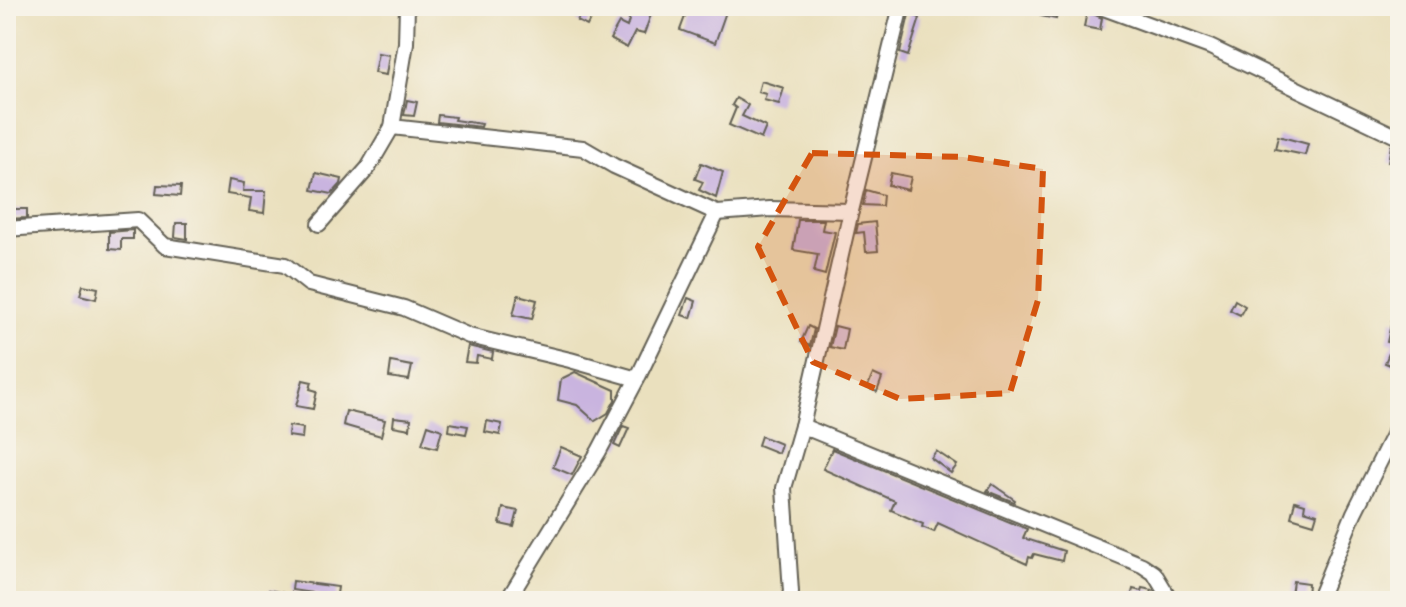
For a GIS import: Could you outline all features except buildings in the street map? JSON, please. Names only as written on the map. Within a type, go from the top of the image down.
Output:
[{"type":"street","points":[[319,224],[368,168],[392,127],[406,43],[407,6]]},
{"type":"street","points":[[788,601],[791,592],[784,488],[802,426],[901,6]]},
{"type":"street","points":[[1098,6],[1210,47],[1400,138]]},
{"type":"street","points":[[392,127],[583,148],[614,166],[717,213],[770,209],[851,211]]},
{"type":"street","points":[[507,601],[599,451],[717,213]]},
{"type":"street","points":[[6,229],[138,220],[165,246],[285,265],[309,284],[404,308],[469,336],[637,379]]},
{"type":"street","points":[[1318,601],[1354,513],[1400,421]]},
{"type":"street","points":[[802,426],[1142,565],[1154,573],[1171,601]]},
{"type":"highlighted area","points":[[812,153],[963,157],[1043,169],[1038,300],[1010,393],[900,399],[813,362],[758,247]]}]
